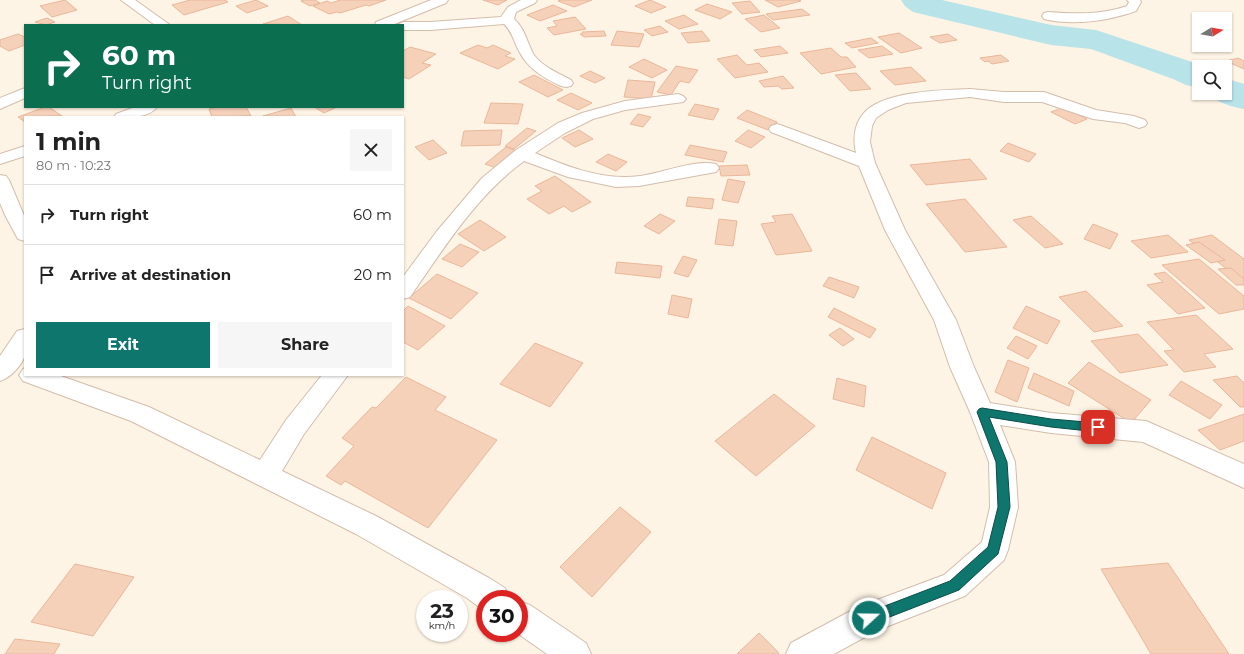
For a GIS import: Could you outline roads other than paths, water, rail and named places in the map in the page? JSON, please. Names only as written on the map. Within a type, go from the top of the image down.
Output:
[{"type":"street","points":[[127,0],[163,24]]},
{"type":"street","points":[[383,24],[442,0]]},
{"type":"street","points":[[507,20],[507,14],[511,10],[530,0]]},
{"type":"street","points":[[1048,16],[1073,18],[1107,15],[1132,8],[1135,2],[1133,0]]},
{"type":"street","points":[[404,26],[430,26],[507,20],[513,24],[526,51],[538,66],[566,83]]},
{"type":"street","points":[[0,104],[24,92]]},
{"type":"street","points":[[802,654],[869,618],[954,586],[994,550],[1004,507],[1002,462],[982,412],[962,366],[945,320],[895,230],[866,163],[862,142],[864,126],[870,115],[889,104],[903,100],[951,94],[1044,97],[1093,114],[1139,122]]},
{"type":"street","points":[[404,291],[450,227],[479,192],[522,154],[574,121],[621,107],[678,99]]},
{"type":"street","points":[[125,116],[146,108]]},
{"type":"street","points":[[777,129],[866,163]]},
{"type":"street","points":[[0,159],[24,150]]},
{"type":"street","points":[[522,154],[564,170],[598,180],[614,182],[643,180],[684,170],[710,168]]},
{"type":"street","points":[[0,180],[14,215],[24,233]]},
{"type":"street","points":[[8,369],[24,339]]},
{"type":"street","points":[[34,376],[140,414],[366,525],[481,590]]},
{"type":"street","points":[[264,476],[295,427],[335,376]]},
{"type":"street","points":[[982,412],[1051,423],[1146,432],[1244,476]]},
{"type":"street","points":[[528,622],[575,654]]},
{"type":"waterway","points":[[916,0],[924,5],[1051,35],[1096,40],[1192,74]]},
{"type":"waterway","points":[[1232,92],[1244,98]]}]
